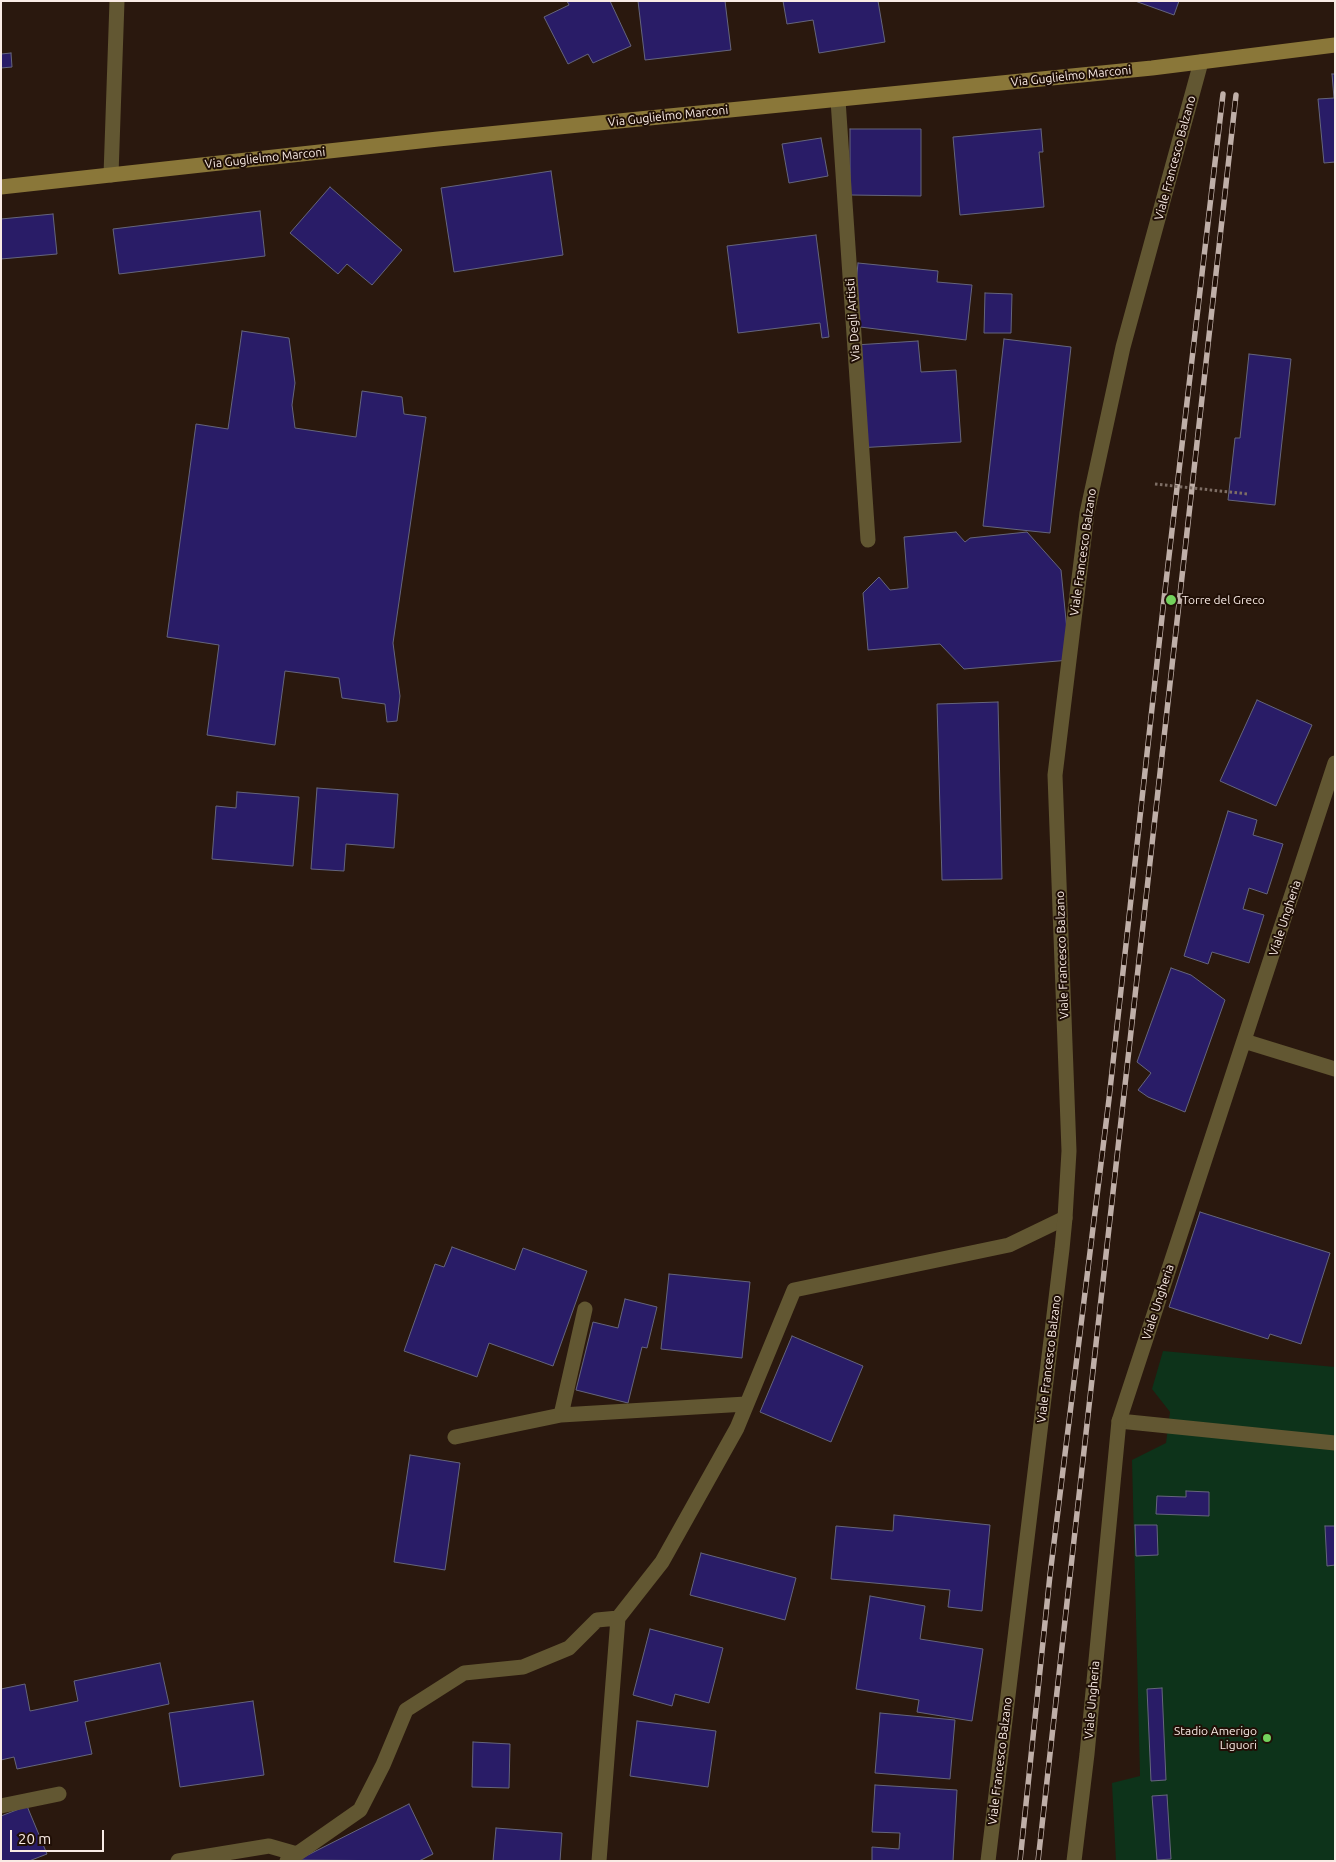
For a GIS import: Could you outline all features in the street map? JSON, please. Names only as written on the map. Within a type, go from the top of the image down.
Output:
[{"type":"street","points":[[111,175],[117,1]]},
{"type":"street","name":"Via Guglielmo Marconi","points":[[1,187],[428,140],[1201,62],[1335,45]]},
{"type":"street","name":"Viale Francesco Balzano","points":[[988,1861],[1065,1218],[1069,1151],[1055,785],[1057,756],[1087,513],[1123,347],[1201,62]]},
{"type":"street","name":"Via Degli Artisti","points":[[838,100],[868,540]]},
{"type":"street","name":"Viale Ungheria","points":[[1074,1861],[1087,1754],[1119,1421],[1335,763]]},
{"type":"street","points":[[1244,1042],[1335,1069]]},
{"type":"street","points":[[599,1861],[618,1618],[662,1562],[737,1428],[794,1290],[1009,1245],[1065,1218]]},
{"type":"street","points":[[561,1415],[585,1309]]},
{"type":"street","points":[[455,1437],[561,1415],[746,1404]]},
{"type":"street","points":[[1119,1421],[1335,1443]]},
{"type":"street","points":[[178,1861],[269,1846],[292,1857],[360,1810],[383,1765],[406,1710],[464,1673],[523,1667],[569,1648],[597,1620],[618,1618]]},
{"type":"street","points":[[1,1806],[59,1794]]},
{"type":"path","points":[[1155,484],[1248,494]]},
{"type":"green space","name":"Stadio Amerigo Liguori","points":[[1163,1351],[1335,1367],[1335,1861],[1116,1861],[1112,1783],[1140,1776],[1132,1460],[1166,1443],[1170,1412],[1152,1389]]},
{"type":"building","points":[[567,1],[610,1],[631,46],[593,63],[588,54],[568,64],[544,17],[569,5]]},
{"type":"building","points":[[638,1],[725,1],[731,50],[645,60]]},
{"type":"building","points":[[783,1],[878,1],[885,42],[819,53],[813,20],[787,24]]},
{"type":"building","points":[[1135,1],[1179,1],[1174,15]]},
{"type":"building","points":[[11,53],[12,67],[1,68],[1,54]]},
{"type":"building","points":[[1332,74],[1335,74],[1335,162],[1324,163],[1318,99],[1334,98]]},
{"type":"building","points":[[850,129],[921,129],[921,196],[850,195]]},
{"type":"building","points":[[1041,129],[1043,152],[1039,152],[1044,207],[960,215],[953,137]]},
{"type":"building","points":[[821,138],[828,176],[789,183],[782,144]]},
{"type":"building","points":[[551,171],[563,255],[454,272],[441,188]]},
{"type":"building","points":[[330,187],[402,250],[372,285],[347,264],[338,274],[290,233]]},
{"type":"building","points":[[260,211],[265,256],[119,274],[113,229]]},
{"type":"building","points":[[53,214],[57,254],[1,259],[1,219]]},
{"type":"building","points":[[816,235],[829,337],[822,338],[820,323],[738,333],[727,246]]},
{"type":"building","points":[[858,263],[938,271],[937,282],[972,285],[966,340],[852,326]]},
{"type":"building","points":[[985,293],[1012,294],[1011,333],[984,333]]},
{"type":"building","points":[[242,331],[289,338],[295,383],[292,405],[295,428],[356,437],[362,391],[402,397],[404,414],[426,417],[393,643],[400,696],[397,721],[387,722],[385,704],[342,698],[339,678],[285,671],[275,745],[207,735],[219,645],[167,637],[196,424],[228,429]]},
{"type":"building","points":[[1004,339],[1071,347],[1050,533],[983,526]]},
{"type":"building","points":[[918,341],[921,372],[956,370],[961,442],[857,448],[855,345]]},
{"type":"building","points":[[1249,354],[1291,359],[1275,505],[1228,500],[1235,438],[1240,438]]},
{"type":"building","points":[[956,532],[965,542],[970,538],[1027,532],[1061,570],[1070,660],[964,669],[940,644],[868,650],[863,593],[879,577],[890,590],[908,588],[904,537]]},
{"type":"building","points":[[1257,700],[1312,725],[1276,806],[1220,781]]},
{"type":"building","points":[[998,702],[1002,879],[942,880],[937,704]]},
{"type":"building","points":[[317,788],[398,794],[394,848],[346,844],[344,871],[311,869]]},
{"type":"building","points":[[237,792],[299,797],[293,866],[212,859],[216,806],[236,808]]},
{"type":"building","points":[[1228,811],[1257,820],[1253,835],[1283,844],[1267,894],[1249,888],[1243,909],[1264,915],[1249,963],[1212,952],[1208,964],[1184,956]]},
{"type":"building","points":[[1171,968],[1191,975],[1225,1000],[1185,1112],[1148,1097],[1138,1090],[1151,1073],[1137,1062]]},
{"type":"building","points":[[1200,1212],[1330,1253],[1301,1344],[1270,1334],[1268,1339],[1169,1307]]},
{"type":"building","points":[[452,1247],[515,1270],[523,1248],[587,1271],[553,1366],[489,1343],[477,1377],[404,1351],[435,1264],[444,1267]]},
{"type":"building","points":[[669,1274],[750,1282],[742,1358],[661,1349]]},
{"type":"building","points":[[625,1299],[657,1307],[647,1348],[642,1347],[628,1403],[576,1390],[593,1322],[618,1328]]},
{"type":"building","points":[[792,1336],[863,1366],[831,1442],[760,1412]]},
{"type":"building","points":[[410,1455],[460,1463],[445,1570],[394,1562]]},
{"type":"building","points":[[1186,1491],[1209,1492],[1209,1516],[1156,1514],[1157,1496],[1186,1497]]},
{"type":"building","points":[[894,1515],[990,1525],[982,1611],[948,1607],[950,1590],[831,1579],[836,1526],[893,1531]]},
{"type":"building","points":[[1135,1525],[1157,1525],[1158,1555],[1136,1556]]},
{"type":"building","points":[[1325,1526],[1335,1526],[1335,1565],[1327,1566]]},
{"type":"building","points":[[701,1553],[796,1578],[785,1620],[690,1595]]},
{"type":"building","points":[[870,1596],[925,1606],[920,1639],[983,1649],[972,1721],[917,1712],[919,1700],[856,1689]]},
{"type":"building","points":[[650,1629],[723,1648],[709,1703],[675,1694],[672,1706],[633,1695]]},
{"type":"building","points":[[160,1663],[169,1704],[85,1722],[92,1754],[17,1769],[14,1757],[1,1760],[1,1689],[25,1684],[30,1711],[78,1701],[74,1681]]},
{"type":"building","points":[[1162,1688],[1166,1780],[1151,1781],[1147,1689]]},
{"type":"building","points":[[253,1701],[264,1775],[180,1787],[169,1713]]},
{"type":"building","points":[[880,1713],[955,1720],[950,1779],[875,1773]]},
{"type":"building","points":[[637,1721],[716,1731],[708,1787],[630,1776]]},
{"type":"building","points":[[473,1742],[510,1744],[509,1788],[472,1787]]},
{"type":"building","points":[[875,1785],[957,1790],[953,1861],[872,1861],[872,1847],[899,1849],[900,1833],[872,1832]]},
{"type":"building","points":[[1167,1795],[1171,1859],[1157,1860],[1152,1796]]},
{"type":"building","points":[[409,1804],[433,1854],[419,1861],[298,1860]]},
{"type":"building","points":[[27,1806],[47,1854],[29,1861],[1,1861],[1,1816]]},
{"type":"building","points":[[496,1828],[562,1833],[560,1861],[493,1861]]},
{"type":"railway","points":[[1020,1861],[1050,1575],[1109,1099],[1164,599],[1223,94]]},
{"type":"railway","points":[[1038,1861],[1236,95]]},
{"type":"place","name":"Torre del Greco","points":[[1171,600]]},
{"type":"place","name":"Stadio Amerigo Liguori","points":[[1267,1738]]}]
